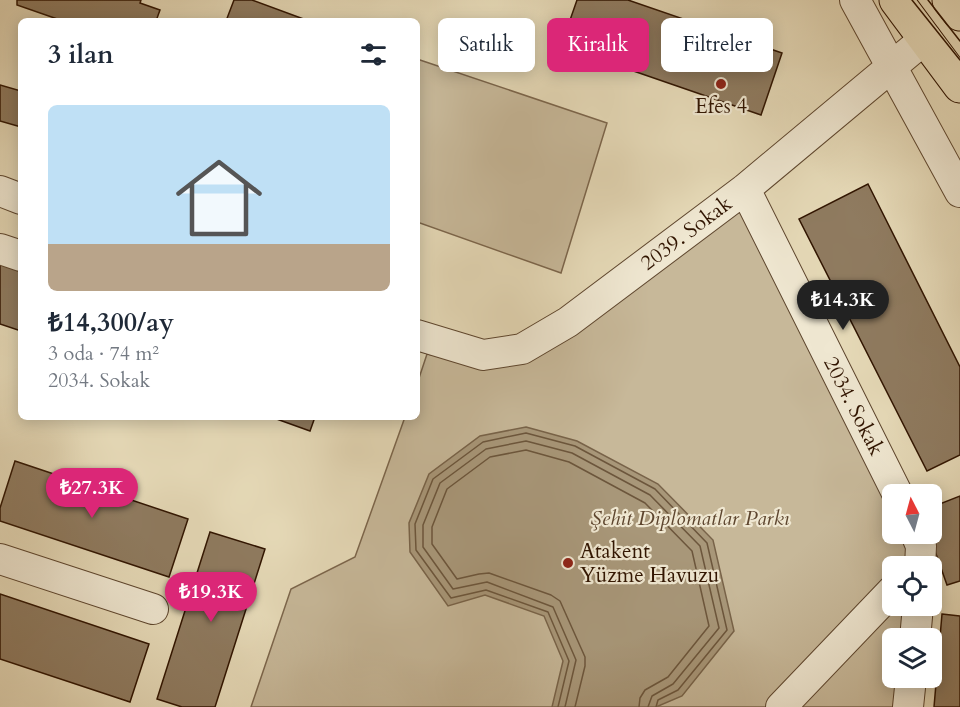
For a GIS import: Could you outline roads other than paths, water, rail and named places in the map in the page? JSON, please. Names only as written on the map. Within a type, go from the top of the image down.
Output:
[{"type":"main road","points":[[896,0],[960,86]]},
{"type":"street","points":[[855,0],[960,192]]},
{"type":"street","name":"2039. Sokak","points":[[420,336],[483,355],[522,349],[568,322],[745,189],[926,38]]},
{"type":"street","name":"2034. Sokak","points":[[745,189],[892,484]]},
{"type":"street","points":[[0,191],[18,198]]},
{"type":"street","points":[[0,249],[18,255]]},
{"type":"street","points":[[0,559],[153,609]]},
{"type":"street","points":[[781,707],[882,601]]},
{"type":"street","points":[[908,707],[910,688]]},
{"type":"water","name":"Atakent Yüzme Havuzu","points":[[526,427],[577,441],[658,484],[713,540],[734,631],[682,696],[656,707],[552,707],[563,661],[544,616],[485,595],[448,606],[410,552],[409,523],[429,474],[480,436]]},
{"type":"tram line","points":[[912,0],[960,60]]},
{"type":"tram line","points":[[928,0],[960,41]]},
{"type":"place","name":"Efes 4","points":[[721,84]]},
{"type":"place","name":"Atakent Yüzme Havuzu","points":[[568,563]]},
{"type":"park label","name":"Şehit Diplomatlar Parkı","points":[[690,518]]}]
